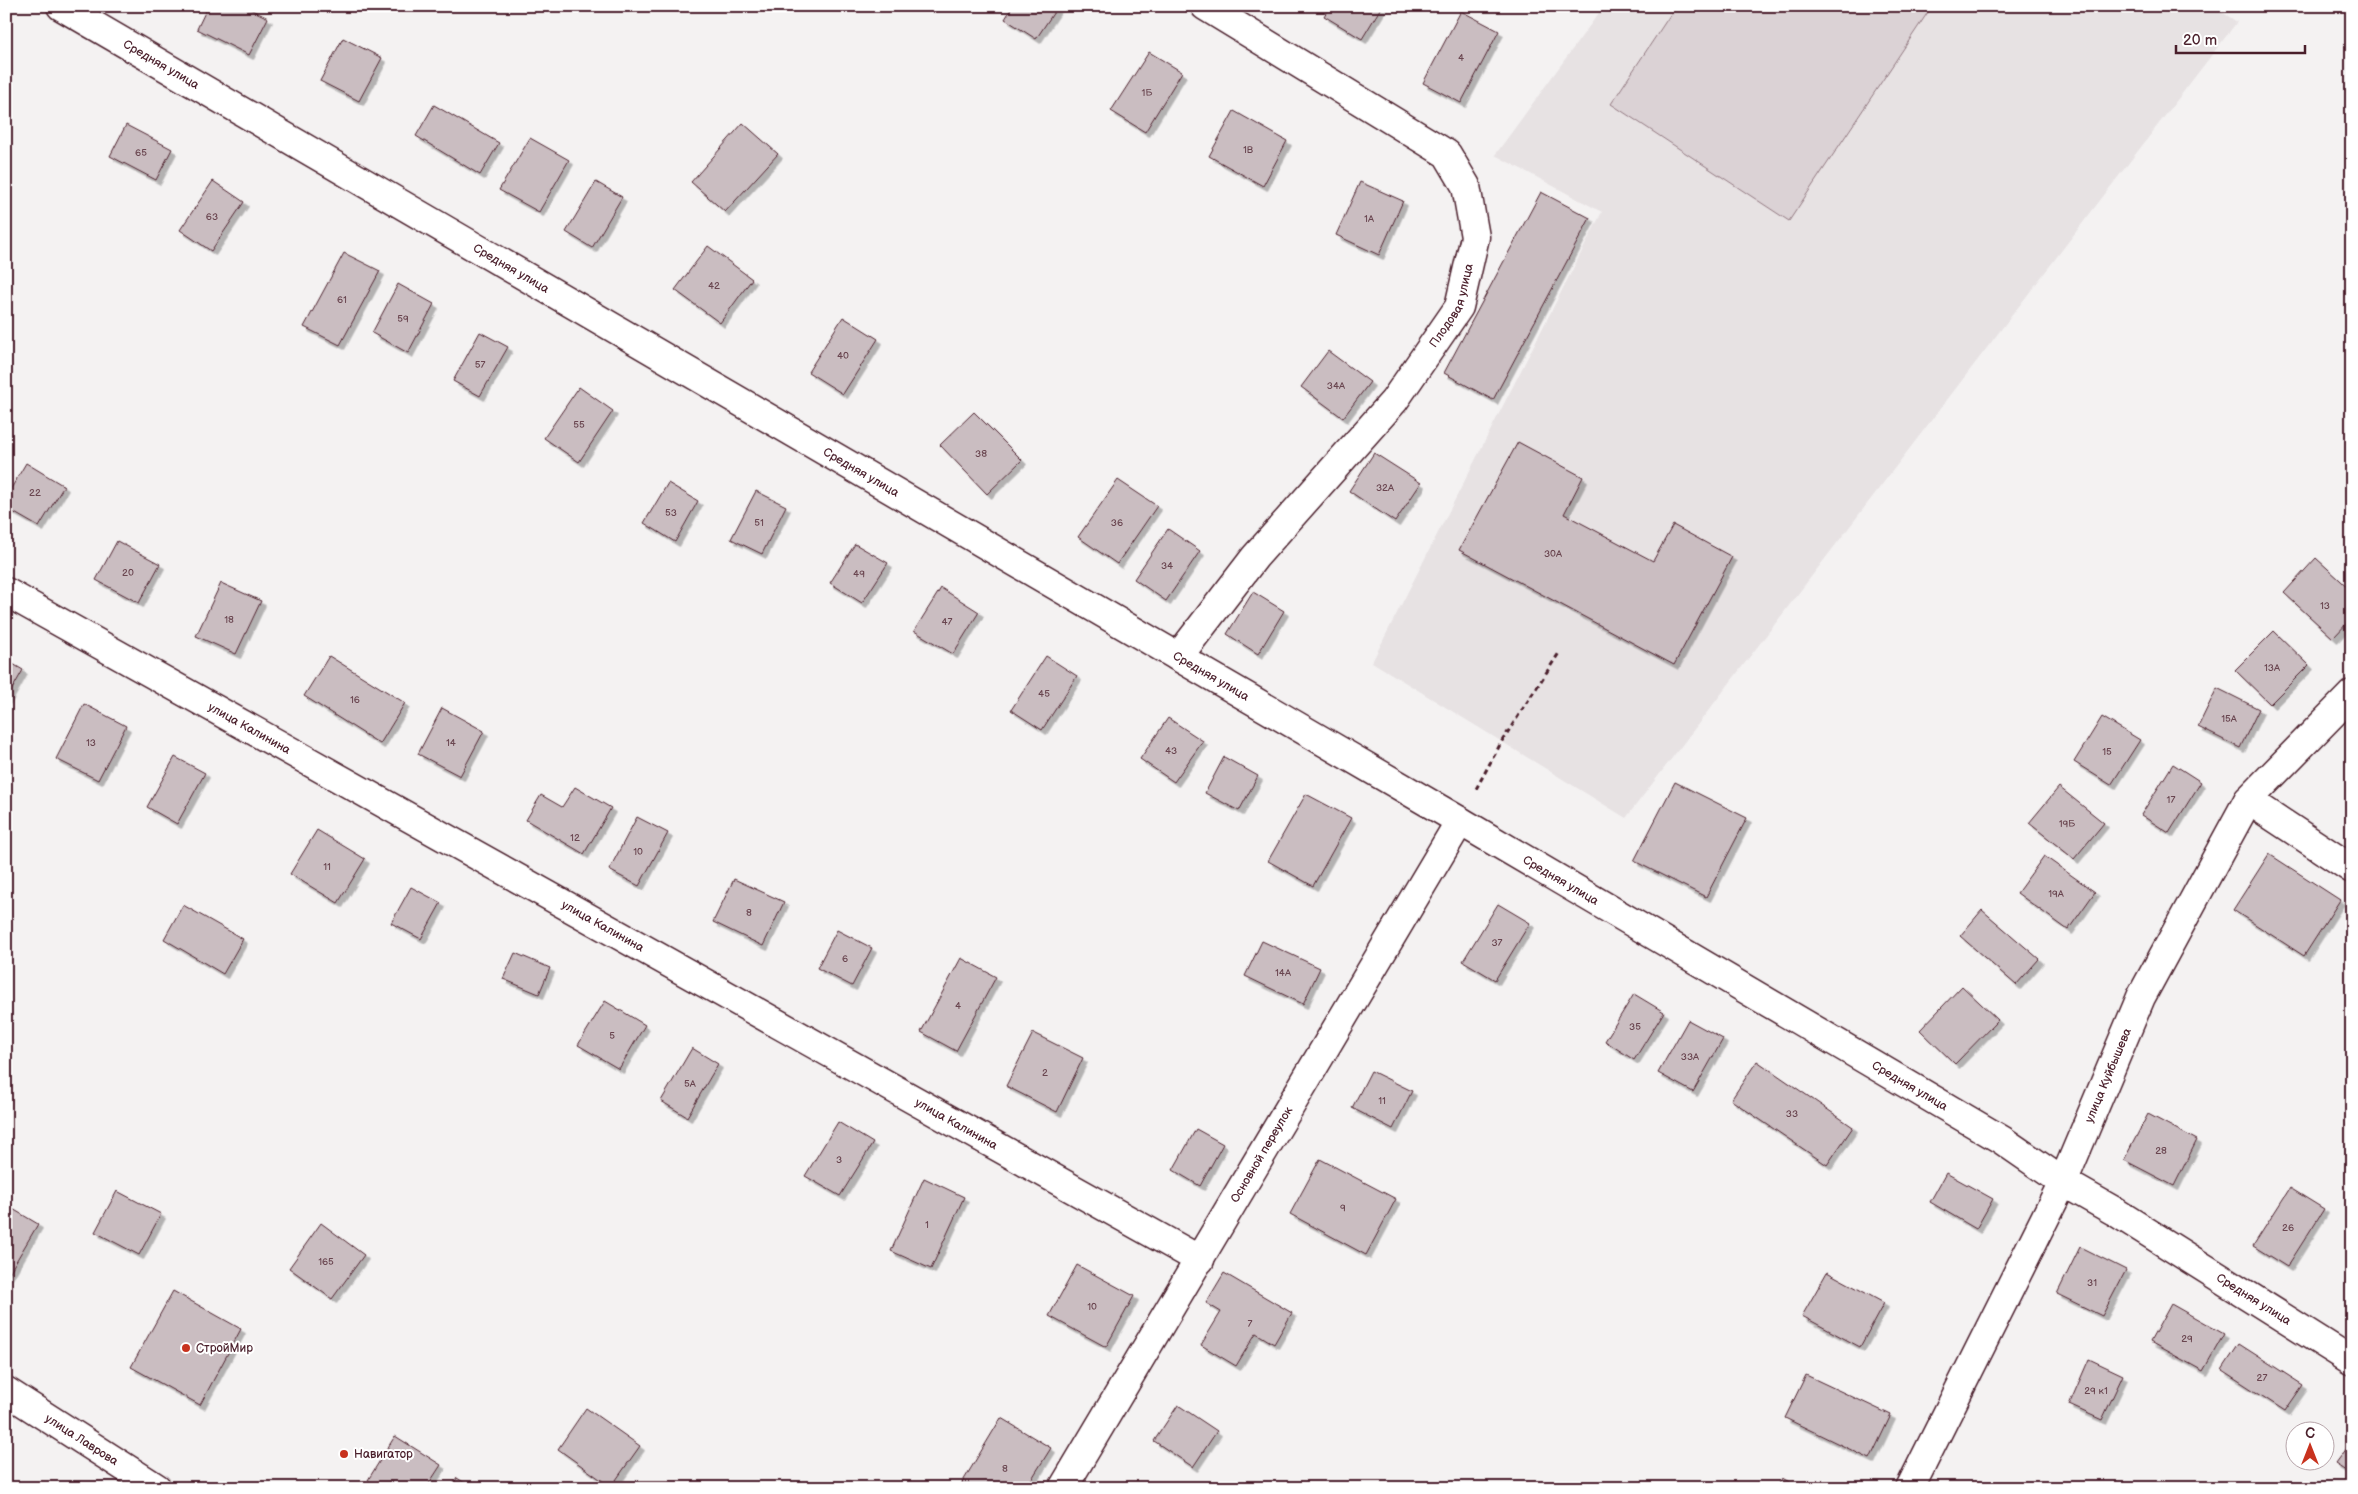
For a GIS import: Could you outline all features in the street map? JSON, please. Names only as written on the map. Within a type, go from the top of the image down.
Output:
[{"type":"street","name":"Средняя улица","points":[[61,6],[1460,821],[2002,1140],[2063,1182],[2352,1361]]},
{"type":"street","name":"Плодовая улица","points":[[1178,657],[1255,557],[1394,401],[1459,307],[1476,237],[1466,186],[1447,154],[1205,6]]},
{"type":"street","name":"улица Калинина","points":[[6,592],[1200,1260]]},
{"type":"street","name":"улица Куйбышева","points":[[1910,1488],[2063,1182],[2141,996],[2248,800],[2352,694]]},
{"type":"street","points":[[2248,800],[2352,869]]},
{"type":"street","name":"Основной переулок","points":[[1063,1488],[1460,821]]},
{"type":"street","name":"улица Лаврова","points":[[6,1391],[157,1488]]},
{"type":"path","points":[[1460,821],[1502,741],[1559,653]]},
{"type":"path","points":[[6,1483],[14,1488]]},
{"type":"shaded area","points":[[1604,6],[2213,6],[2237,22],[1626,818],[1372,662],[1602,212],[1495,155]]},
{"type":"shaded area","points":[[1676,6],[1932,6],[1789,221],[1611,104]]},
{"type":"building","points":[[208,6],[244,6],[268,18],[249,55],[197,29]]},
{"type":"building","points":[[1013,6],[1058,6],[1036,39],[1005,19]]},
{"type":"building","points":[[1330,6],[1382,6],[1362,39],[1324,16]]},
{"type":"building","points":[[1461,11],[1499,31],[1461,103],[1423,83]]},
{"type":"building","points":[[343,38],[382,58],[359,101],[320,81]]},
{"type":"building","points":[[1149,52],[1182,72],[1145,132],[1111,111]]},
{"type":"building","points":[[434,105],[499,143],[480,175],[416,136]]},
{"type":"building","points":[[1234,111],[1287,141],[1263,186],[1209,156]]},
{"type":"building","points":[[743,123],[778,154],[725,212],[691,182]]},
{"type":"building","points":[[126,125],[172,149],[156,180],[110,156]]},
{"type":"building","points":[[530,138],[569,160],[539,212],[499,190]]},
{"type":"building","points":[[213,181],[244,202],[211,251],[180,230]]},
{"type":"building","points":[[596,182],[622,197],[592,248],[566,232]]},
{"type":"building","points":[[1360,182],[1403,201],[1379,255],[1336,235]]},
{"type":"building","points":[[1541,192],[1590,218],[1493,400],[1444,373]]},
{"type":"building","points":[[708,246],[752,279],[720,323],[675,290]]},
{"type":"building","points":[[344,253],[380,271],[340,345],[304,327]]},
{"type":"building","points":[[398,284],[434,304],[408,353],[372,333]]},
{"type":"building","points":[[843,317],[878,339],[843,394],[808,372]]},
{"type":"building","points":[[480,332],[508,347],[480,396],[453,381]]},
{"type":"building","points":[[1328,351],[1370,382],[1343,418],[1301,387]]},
{"type":"building","points":[[579,387],[613,411],[579,462],[544,438]]},
{"type":"building","points":[[974,412],[1022,460],[987,494],[940,445]]},
{"type":"building","points":[[1518,442],[1583,477],[1564,514],[1653,561],[1673,525],[1732,557],[1674,665],[1459,550]]},
{"type":"building","points":[[1374,453],[1421,483],[1395,522],[1349,491]]},
{"type":"building","points":[[26,463],[64,486],[39,527],[6,508],[6,497]]},
{"type":"building","points":[[1118,480],[1157,506],[1117,564],[1078,537]]},
{"type":"building","points":[[668,483],[698,501],[675,542],[644,523]]},
{"type":"building","points":[[756,491],[786,506],[762,554],[731,539]]},
{"type":"building","points":[[1168,529],[1200,551],[1166,601],[1134,579]]},
{"type":"building","points":[[117,541],[160,564],[139,603],[96,580]]},
{"type":"building","points":[[855,544],[888,563],[862,603],[830,583]]},
{"type":"building","points":[[2316,558],[2352,591],[2352,618],[2333,638],[2284,593]]},
{"type":"building","points":[[221,583],[261,601],[236,654],[196,636]]},
{"type":"building","points":[[941,588],[979,612],[953,654],[914,631]]},
{"type":"building","points":[[1253,592],[1284,611],[1258,654],[1227,634]]},
{"type":"building","points":[[2274,631],[2309,665],[2270,704],[2235,670]]},
{"type":"building","points":[[329,656],[405,703],[380,744],[304,696]]},
{"type":"building","points":[[1046,656],[1077,676],[1042,730],[1011,710]]},
{"type":"building","points":[[6,660],[23,670],[6,700]]},
{"type":"building","points":[[2217,688],[2259,709],[2240,748],[2198,727]]},
{"type":"building","points":[[84,704],[126,726],[98,780],[56,759]]},
{"type":"building","points":[[442,708],[484,731],[460,776],[418,754]]},
{"type":"building","points":[[2102,717],[2140,740],[2111,785],[2074,762]]},
{"type":"building","points":[[1168,718],[1203,741],[1174,782],[1140,759]]},
{"type":"building","points":[[175,757],[205,773],[177,824],[147,807]]},
{"type":"building","points":[[1224,757],[1258,776],[1239,811],[1205,793]]},
{"type":"building","points":[[2173,764],[2201,782],[2169,833],[2141,815]]},
{"type":"building","points":[[1675,782],[1747,818],[1706,897],[1634,861]]},
{"type":"building","points":[[575,787],[611,808],[584,854],[526,820],[541,795],[562,807]]},
{"type":"building","points":[[2059,787],[2104,823],[2074,859],[2029,823]]},
{"type":"building","points":[[1306,794],[1351,818],[1313,886],[1268,861]]},
{"type":"building","points":[[637,817],[668,833],[639,886],[609,870]]},
{"type":"building","points":[[317,830],[365,859],[338,903],[290,874]]},
{"type":"building","points":[[2269,854],[2340,900],[2304,956],[2233,910]]},
{"type":"building","points":[[2044,856],[2095,892],[2068,930],[2017,893]]},
{"type":"building","points":[[734,879],[784,902],[763,946],[713,922]]},
{"type":"building","points":[[411,887],[441,903],[421,939],[391,923]]},
{"type":"building","points":[[1498,904],[1530,923],[1495,980],[1463,961]]},
{"type":"building","points":[[183,905],[243,939],[223,974],[164,939]]},
{"type":"building","points":[[1982,910],[2039,959],[2016,985],[1960,936]]},
{"type":"building","points":[[837,930],[872,948],[852,986],[817,968]]},
{"type":"building","points":[[1262,941],[1320,968],[1303,1004],[1245,976]]},
{"type":"building","points":[[515,953],[550,968],[539,994],[503,979]]},
{"type":"building","points":[[961,958],[996,977],[956,1051],[921,1032]]},
{"type":"building","points":[[1962,986],[1998,1020],[1955,1064],[1920,1030]]},
{"type":"building","points":[[1634,994],[1664,1012],[1634,1060],[1605,1041]]},
{"type":"building","points":[[605,1001],[645,1025],[619,1069],[578,1045]]},
{"type":"building","points":[[1688,1020],[1723,1039],[1693,1092],[1658,1073]]},
{"type":"building","points":[[1033,1033],[1083,1058],[1057,1112],[1006,1086]]},
{"type":"building","points":[[692,1048],[718,1064],[687,1117],[661,1101]]},
{"type":"building","points":[[1757,1061],[1853,1127],[1827,1165],[1731,1100]]},
{"type":"building","points":[[1371,1071],[1412,1091],[1393,1129],[1352,1108]]},
{"type":"building","points":[[2148,1114],[2197,1140],[2174,1186],[2124,1160]]},
{"type":"building","points":[[838,1122],[873,1143],[840,1196],[805,1176]]},
{"type":"building","points":[[1196,1129],[1223,1144],[1200,1186],[1173,1170]]},
{"type":"building","points":[[1320,1159],[1396,1199],[1366,1255],[1290,1214]]},
{"type":"building","points":[[1946,1173],[1993,1199],[1976,1229],[1930,1202]]},
{"type":"building","points":[[924,1178],[964,1197],[931,1269],[891,1251]]},
{"type":"building","points":[[2290,1188],[2324,1209],[2287,1267],[2253,1246]]},
{"type":"building","points":[[117,1191],[161,1214],[139,1255],[95,1232]]},
{"type":"building","points":[[6,1205],[38,1224],[8,1275],[6,1274]]},
{"type":"building","points":[[321,1223],[364,1255],[332,1299],[289,1268]]},
{"type":"building","points":[[2080,1247],[2126,1270],[2102,1316],[2057,1294]]},
{"type":"building","points":[[1077,1265],[1134,1296],[1106,1347],[1049,1316]]},
{"type":"building","points":[[1827,1272],[1884,1303],[1860,1347],[1802,1316]]},
{"type":"building","points":[[1224,1273],[1292,1313],[1274,1344],[1256,1333],[1236,1366],[1201,1345],[1221,1312],[1206,1303]]},
{"type":"building","name":"СтройМир","points":[[173,1291],[241,1329],[200,1405],[131,1367]]},
{"type":"building","points":[[2171,1304],[2224,1334],[2203,1371],[2150,1342]]},
{"type":"building","points":[[2239,1344],[2303,1385],[2285,1411],[2222,1370]]},
{"type":"building","points":[[2089,1359],[2123,1375],[2102,1420],[2069,1405]]},
{"type":"building","points":[[1806,1375],[1891,1415],[1870,1459],[1785,1418]]},
{"type":"building","points":[[1178,1405],[1217,1431],[1193,1467],[1154,1441]]},
{"type":"building","points":[[586,1408],[640,1446],[611,1487],[558,1449]]},
{"type":"building","points":[[1001,1418],[1051,1448],[1026,1488],[959,1488]]},
{"type":"building","points":[[395,1436],[441,1465],[426,1488],[381,1488],[368,1480]]},
{"type":"building","points":[[2352,1441],[2352,1475],[2336,1465]]},
{"type":"building","points":[[457,1478],[473,1488],[451,1488]]},
{"type":"building","points":[[1782,1478],[1801,1488],[1777,1488]]},
{"type":"place","name":"СтройМир","points":[[186,1348]]},
{"type":"place","name":"Навигатор","points":[[344,1454]]}]
